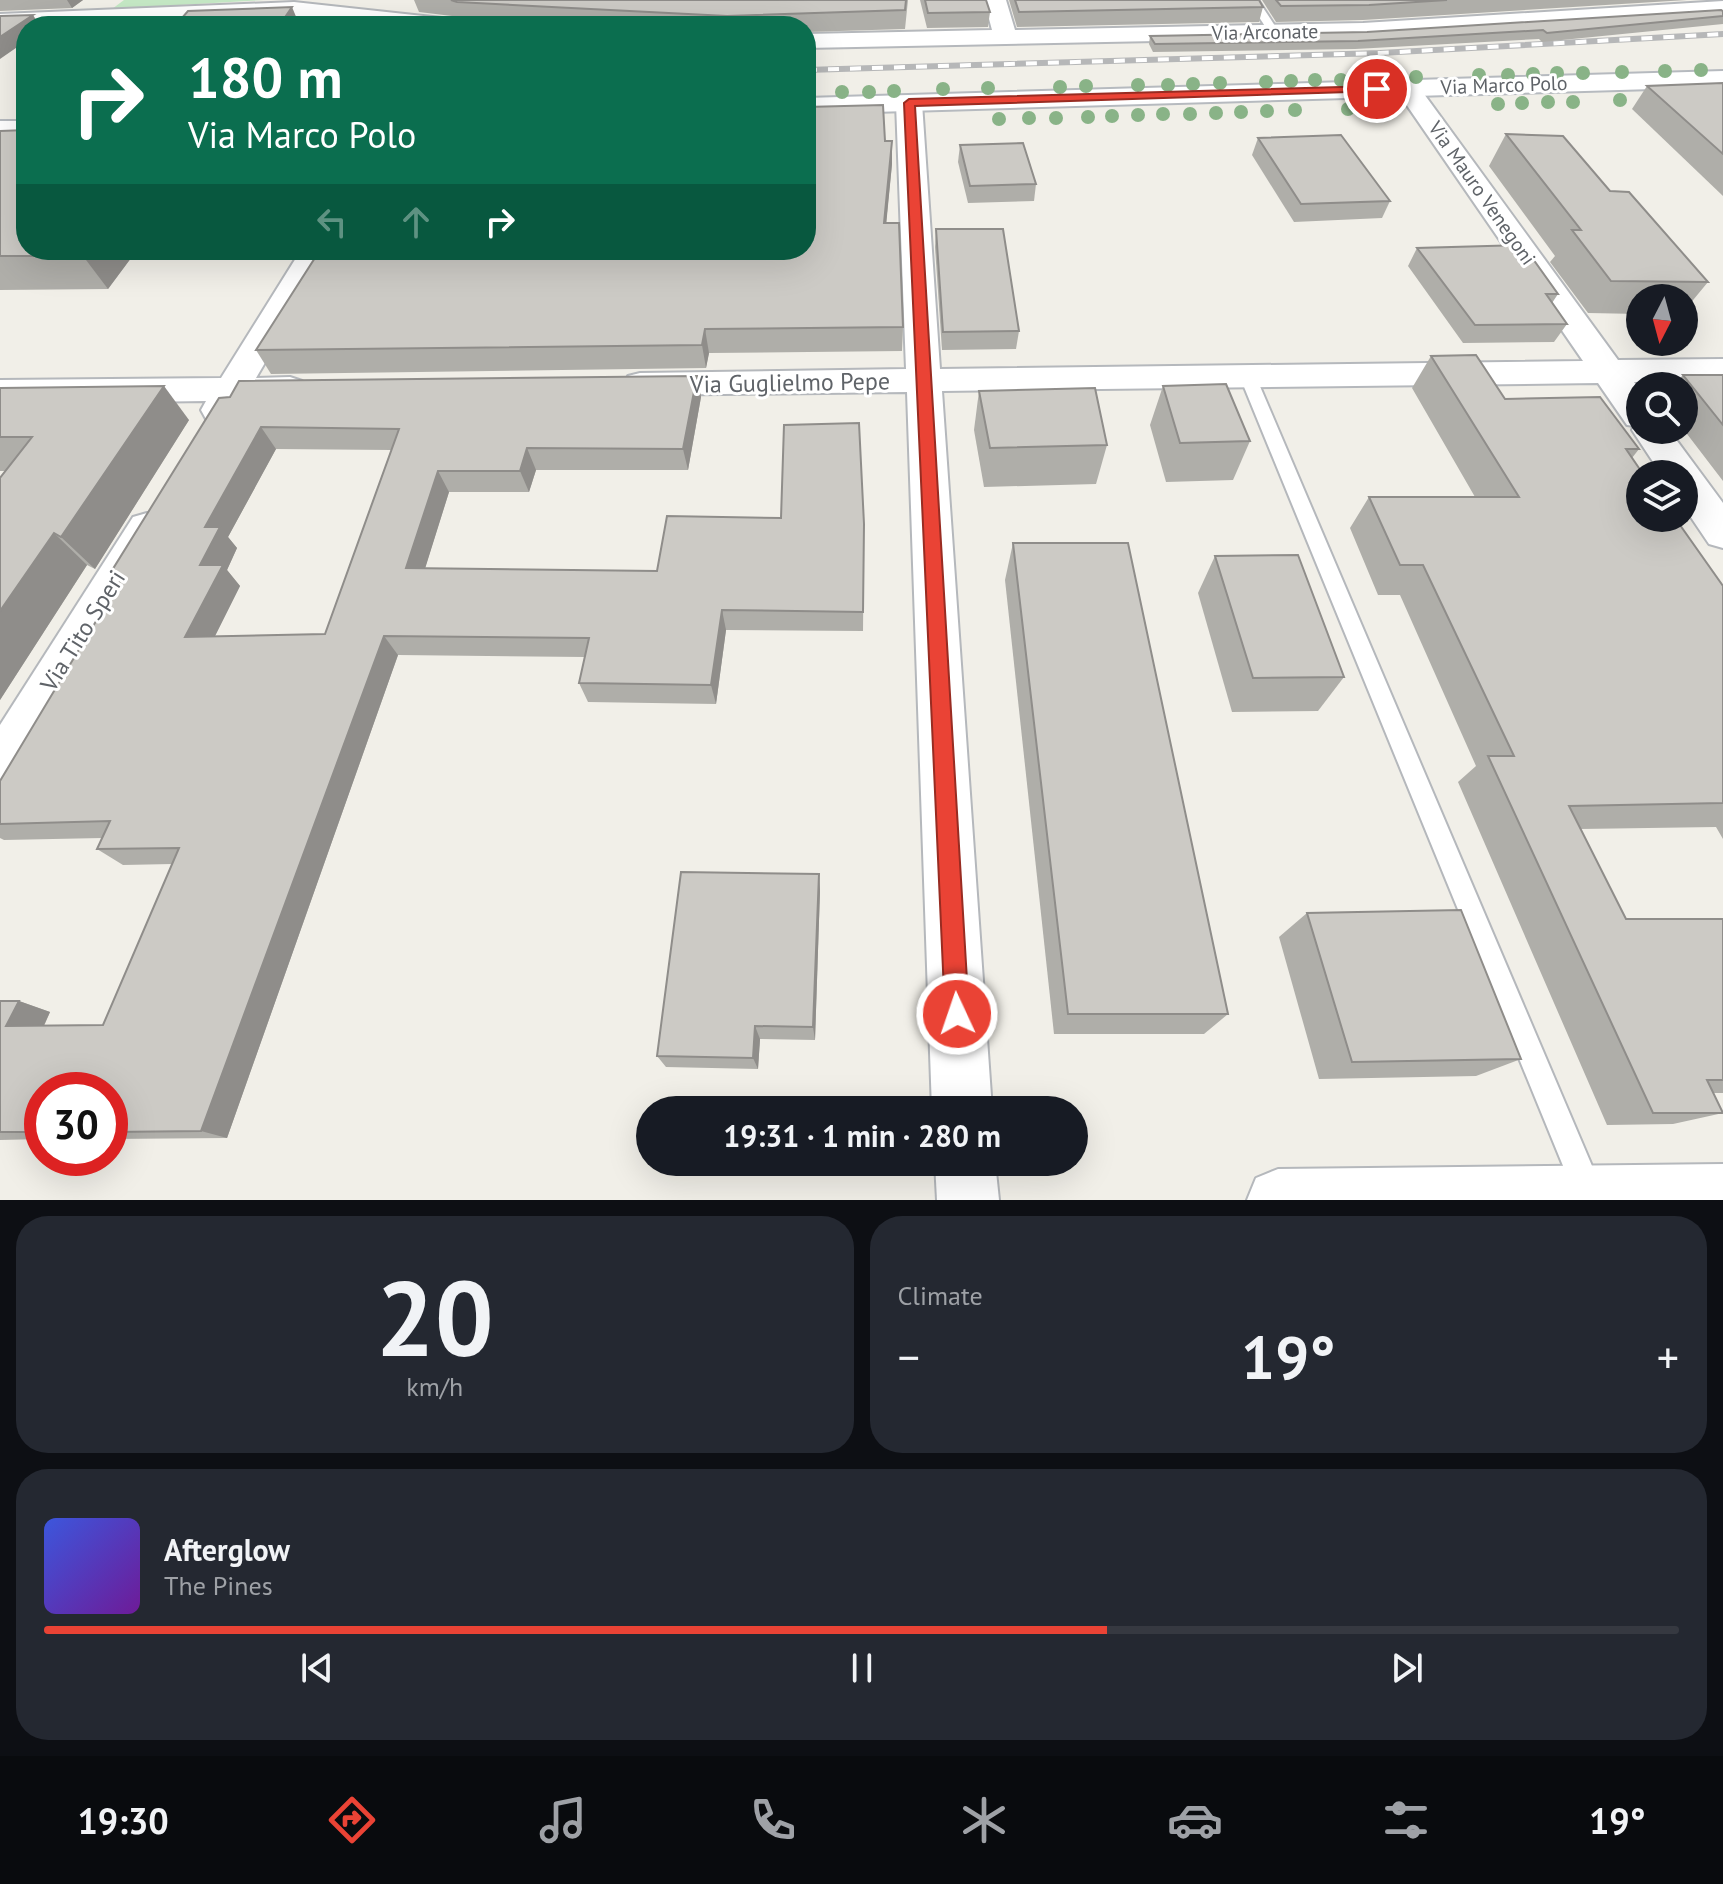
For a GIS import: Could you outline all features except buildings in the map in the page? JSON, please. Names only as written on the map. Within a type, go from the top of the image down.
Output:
[{"type":"street","points":[[80,16],[102,0]]},
{"type":"street","points":[[268,10],[294,0]]},
{"type":"street","points":[[995,0],[1006,38]]},
{"type":"street","name":"Via Arconate","points":[[816,41],[1363,30],[1684,5],[1723,8]]},
{"type":"street","points":[[125,16],[268,10],[308,10],[353,16]]},
{"type":"street","name":"Via Marco Polo","points":[[816,106],[1723,79]]},
{"type":"street","name":"Via Mauro Venegoni","points":[[1407,88],[1626,397]]},
{"type":"street","points":[[909,103],[961,1096]]},
{"type":"street","points":[[199,441],[310,260]]},
{"type":"street","name":"Via Guglielmo Pepe","points":[[608,385],[1723,370]]},
{"type":"street","points":[[0,392],[323,388]]},
{"type":"street","name":"Via Tito Speri","points":[[0,766],[166,496]]},
{"type":"street","points":[[1698,498],[1723,533]]},
{"type":"street","points":[[966,1176],[968,1200]]},
{"type":"street","points":[[1278,1200],[1723,1195]]},
{"type":"lane","points":[[1253,0],[1274,32]]},
{"type":"lane","points":[[1248,377],[1591,1197]]},
{"type":"green space","points":[[124,0],[264,0],[112,9]]},
{"type":"railway","points":[[816,70],[1380,53],[1723,34]]},
{"type":"route","points":[[957,1014],[909,103],[1377,89]]}]
